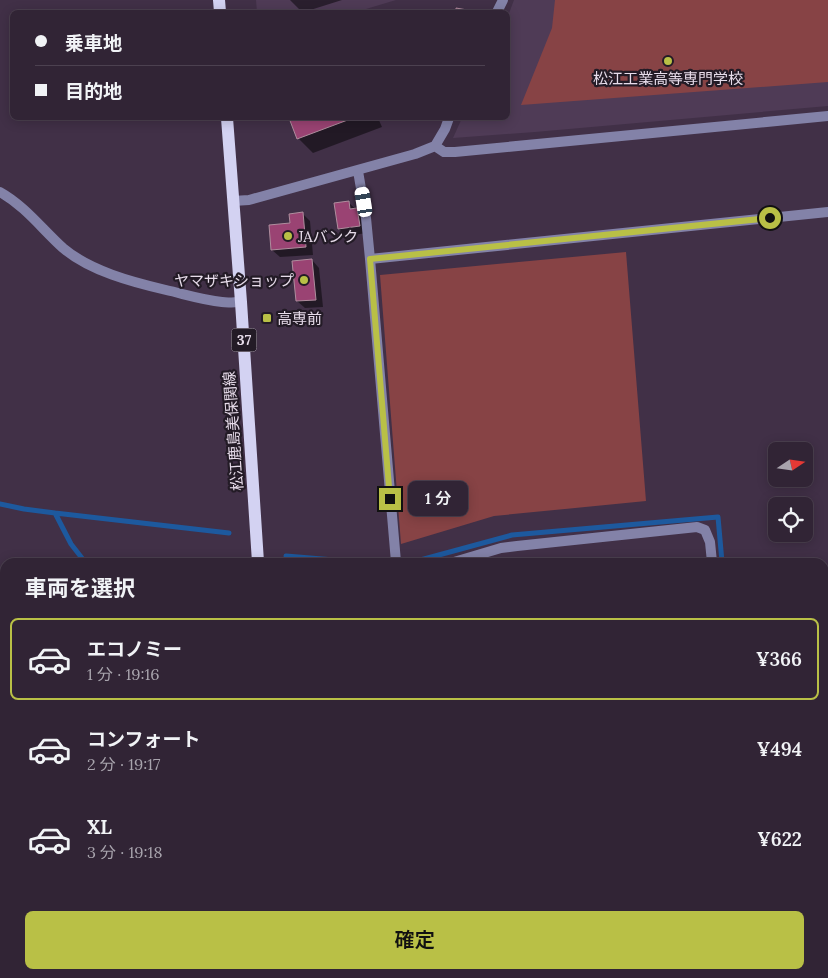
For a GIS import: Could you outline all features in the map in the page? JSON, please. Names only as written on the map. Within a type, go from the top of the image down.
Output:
[{"type":"main road","name":"松江鹿島美保関線","points":[[227,120],[258,558]]},
{"type":"street","points":[[435,146],[444,152],[455,152],[828,116]]},
{"type":"street","points":[[234,201],[249,200],[415,154],[435,146],[448,120]]},
{"type":"street","points":[[358,171],[366,218],[396,558]]},
{"type":"street","points":[[0,192],[24,209],[64,249],[92,267],[131,281],[202,299],[241,302]]},
{"type":"street","points":[[370,259],[828,212]]},
{"type":"street","points":[[468,558],[502,548],[697,527],[705,530],[710,542],[712,558]]},
{"type":"shaded area","points":[[256,0],[396,0],[363,10],[257,10]]},
{"type":"shaded area","name":"松江工業高等専門学校","points":[[514,0],[828,0],[828,106],[453,138],[461,120],[510,120],[510,11]]},
{"type":"shaded area","name":"松江工業高等専門学校","points":[[555,0],[828,0],[828,82],[521,105],[552,28]]},
{"type":"shaded area","points":[[626,252],[646,501],[494,516],[401,544],[380,275]]},
{"type":"building","points":[[290,120],[348,120],[297,139]]},
{"type":"building","points":[[349,201],[350,209],[357,208],[360,226],[338,229],[334,203]]},
{"type":"building","name":"JAバンク","points":[[303,212],[306,247],[271,250],[269,225],[290,223],[289,214]]},
{"type":"building","name":"ヤマザキショップ","points":[[312,259],[316,300],[296,301],[292,261]]},
{"type":"waterway","points":[[0,504],[55,513],[71,544],[82,558]]},
{"type":"waterway","points":[[55,513],[229,533]]},
{"type":"waterway","points":[[428,558],[512,535],[718,517],[722,558]]},
{"type":"waterway","points":[[286,556],[310,558]]},
{"type":"place","name":"松江工業高等専門学校","points":[[668,61]]},
{"type":"place","name":"JAバンク","points":[[288,236]]},
{"type":"place","name":"ヤマザキショップ","points":[[304,280]]},
{"type":"place","name":"高専前","points":[[267,318]]},
{"type":"route","points":[[390,499],[370,259],[770,218]]}]
